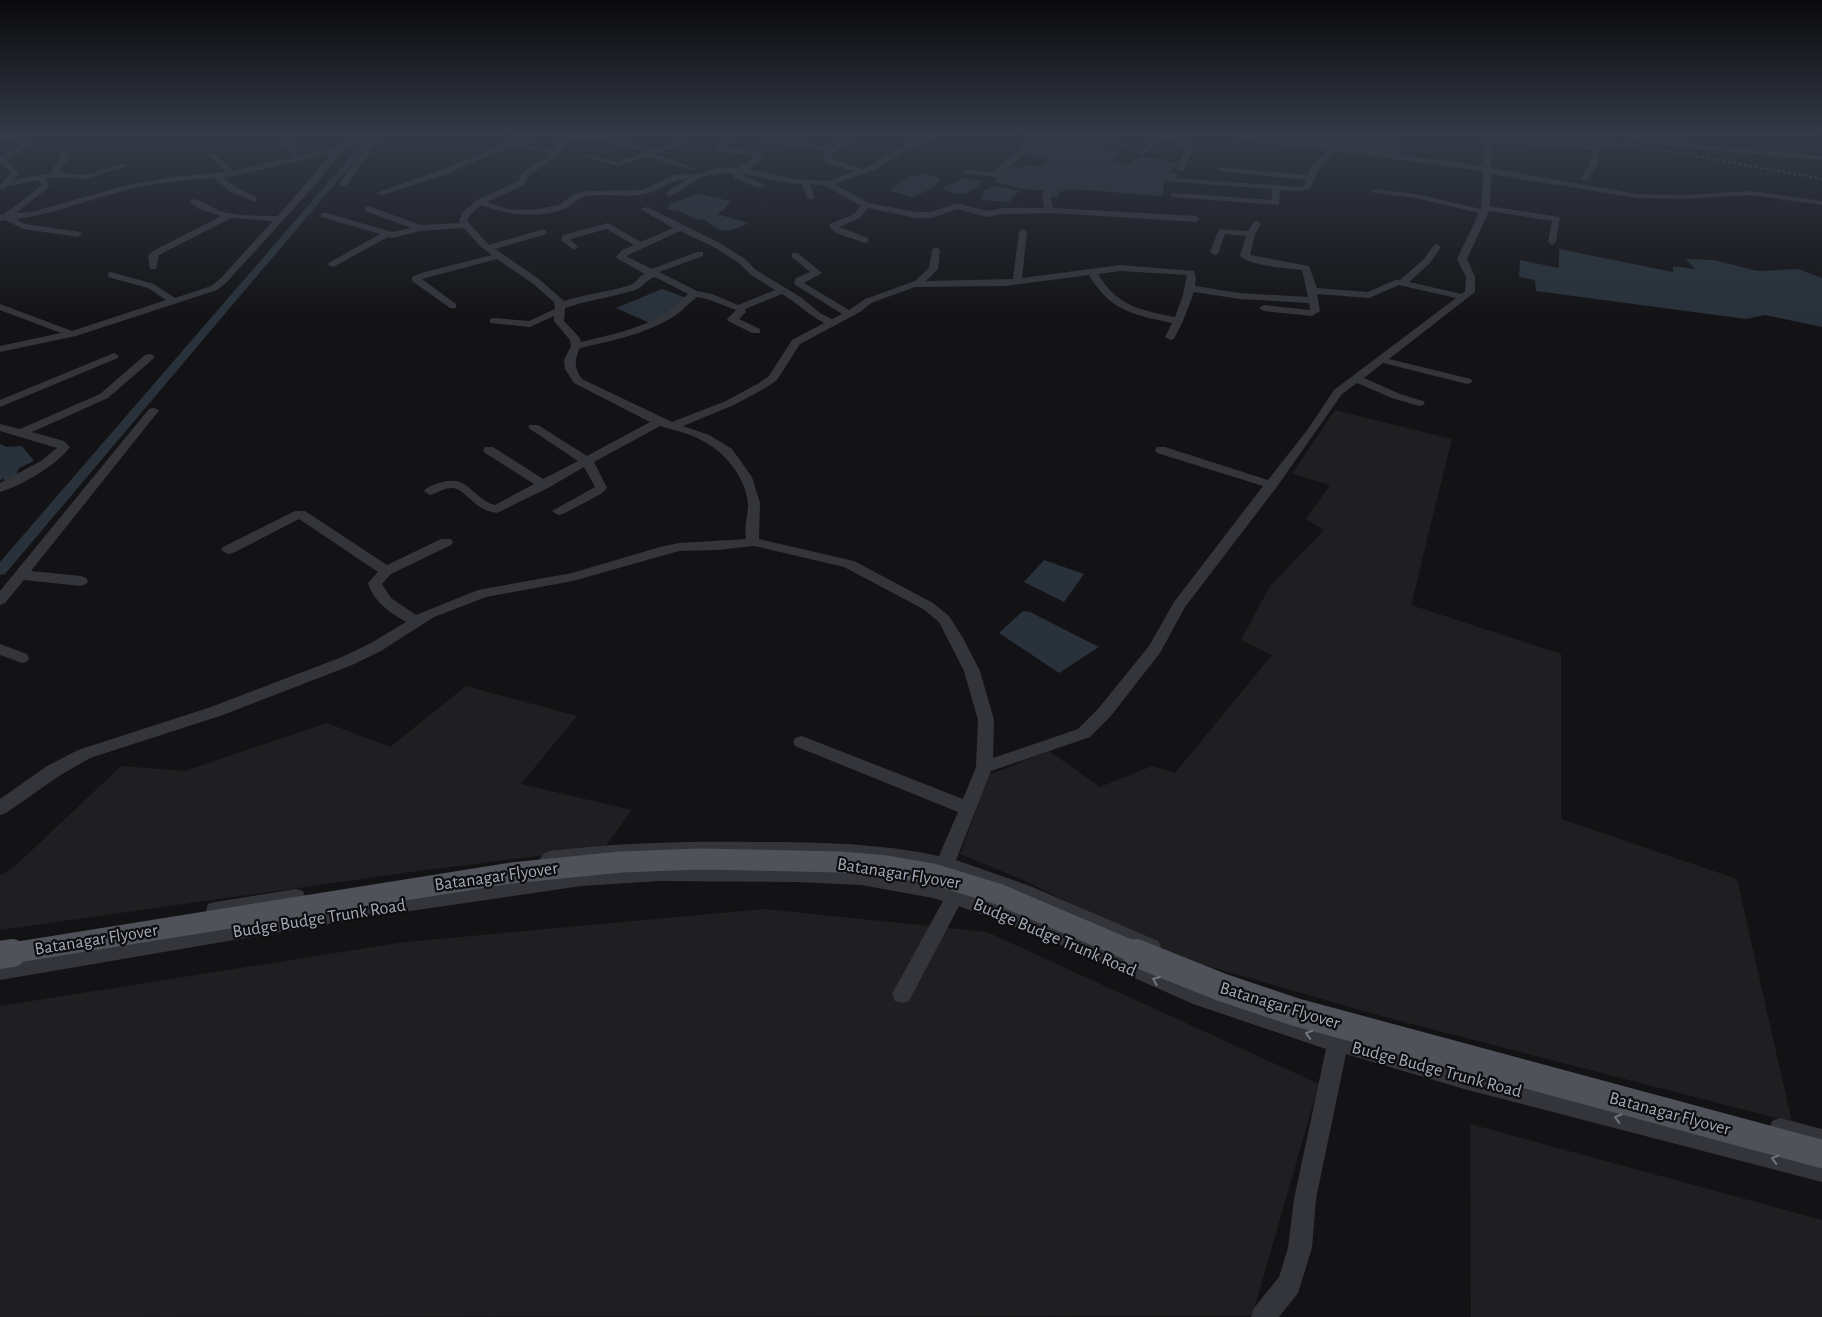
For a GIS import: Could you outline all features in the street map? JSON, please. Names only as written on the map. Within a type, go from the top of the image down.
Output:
[{"type":"main road","name":"Batanagar Flyover","points":[[0,955],[389,892],[556,868],[620,862],[689,859],[815,860],[862,864],[933,874],[978,886],[1212,984],[1295,1012],[1822,1154]]},
{"type":"street","points":[[4,218],[35,195]]},
{"type":"street","points":[[4,218],[32,214],[98,195]]},
{"type":"street","points":[[246,195],[253,199]]},
{"type":"street","points":[[0,349],[72,334],[206,291],[223,281],[301,195]]},
{"type":"street","points":[[495,195],[480,202],[463,218],[465,225],[488,248],[556,297],[560,308],[559,321],[575,339],[576,346],[569,360],[570,368],[578,381],[660,422],[715,442],[728,452],[746,477],[752,494],[754,508],[752,537],[754,542]]},
{"type":"street","points":[[480,202],[506,211],[532,213],[563,207],[578,195]]},
{"type":"street","points":[[851,195],[866,204],[923,216],[932,215],[957,206],[987,214],[1049,210],[1112,212],[1196,219]]},
{"type":"street","points":[[1046,195],[1049,210]]},
{"type":"street","points":[[1179,195],[1273,204],[1276,203],[1276,195]]},
{"type":"street","points":[[1412,195],[1485,210],[1557,219],[1552,242]]},
{"type":"street","points":[[984,768],[1084,733],[1104,713],[1155,649],[1179,605],[1312,431],[1330,401],[1344,387],[1470,292],[1472,279],[1462,264],[1462,258],[1485,210],[1486,195]]},
{"type":"street","points":[[1633,195],[1682,197],[1709,195]]},
{"type":"street","points":[[1768,195],[1822,203]]},
{"type":"street","points":[[194,201],[210,211],[257,219],[280,218]]},
{"type":"street","points":[[865,240],[839,231],[833,226],[857,216],[866,204]]},
{"type":"street","points":[[368,208],[420,228]]},
{"type":"street","points":[[644,210],[715,244],[742,261],[753,272],[805,304],[816,315],[831,323]]},
{"type":"street","points":[[153,267],[153,256],[156,253],[231,215]]},
{"type":"street","points":[[324,215],[396,235],[420,228],[465,225]]},
{"type":"street","points":[[4,218],[23,226],[78,234]]},
{"type":"street","points":[[1257,224],[1251,234],[1245,256],[1252,259],[1306,268],[1315,311],[1312,313],[1264,308]]},
{"type":"street","points":[[574,247],[565,240],[566,237],[602,226],[610,226],[638,244]]},
{"type":"street","points":[[680,228],[638,244],[622,254],[621,257],[651,274],[695,294],[709,296],[735,308],[740,308],[784,290]]},
{"type":"street","points":[[1215,252],[1222,231],[1251,234]]},
{"type":"street","points":[[488,248],[543,232]]},
{"type":"street","points":[[1017,282],[1023,232]]},
{"type":"street","points":[[332,264],[388,233]]},
{"type":"street","points":[[1402,283],[1427,261],[1437,247]]},
{"type":"street","points":[[918,283],[933,269],[936,250]]},
{"type":"street","points":[[494,321],[530,324],[560,308],[587,297],[630,289],[637,286],[644,277],[700,254]]},
{"type":"street","points":[[795,255],[817,273],[800,280],[800,284],[849,314]]},
{"type":"street","points":[[452,306],[415,279],[424,274],[500,256]]},
{"type":"street","points":[[673,426],[730,403],[769,382],[793,344],[807,335],[849,314],[873,298],[918,283],[968,284],[1017,282],[1120,268],[1189,272],[1192,275],[1189,288],[1178,321],[1170,337]]},
{"type":"street","points":[[1092,271],[1102,290],[1123,307],[1178,321]]},
{"type":"street","points":[[111,275],[151,286],[175,302]]},
{"type":"street","points":[[1189,288],[1240,296],[1370,295],[1396,282],[1464,297]]},
{"type":"street","points":[[576,346],[607,339],[659,320],[674,312],[695,294]]},
{"type":"street","points":[[0,307],[72,334]]},
{"type":"street","points":[[740,308],[741,312],[732,319],[756,331]]},
{"type":"street","points":[[0,404],[114,356]]},
{"type":"street","points":[[21,433],[104,396],[149,356]]},
{"type":"street","points":[[1382,360],[1467,380]]},
{"type":"street","points":[[1357,379],[1396,396],[1419,403]]},
{"type":"street","points":[[0,600],[153,411]]},
{"type":"street","points":[[430,491],[447,485],[456,485],[488,508],[497,509],[660,422]]},
{"type":"street","points":[[0,427],[60,444],[64,447],[62,452],[53,458],[0,488]]},
{"type":"street","points":[[534,427],[587,461],[601,485],[601,488],[592,494],[558,511]]},
{"type":"street","points":[[489,450],[544,484]]},
{"type":"street","points":[[1161,450],[1272,485]]},
{"type":"street","points":[[228,550],[300,514],[386,571]]},
{"type":"street","points":[[417,622],[390,604],[375,586],[376,580],[386,571],[446,542]]},
{"type":"street","points":[[0,808],[53,771],[84,754],[217,711],[347,662],[444,607],[483,593],[573,577],[679,547],[718,546],[754,542],[848,564],[920,602],[944,619],[965,655],[978,688],[986,720],[984,768],[944,866]]},
{"type":"street","points":[[21,575],[81,581]]},
{"type":"street","points":[[0,649],[22,658]]},
{"type":"street","points":[[800,742],[967,808]]},
{"type":"street","name":"Budge Budge Trunk Road","points":[[0,945],[94,931],[259,902],[589,854],[698,848],[836,850],[910,858],[979,875],[1034,895],[1146,945],[1252,988],[1344,1015],[1822,1140]]},
{"type":"street","name":"Budge Budge Trunk Road","points":[[0,971],[369,908],[581,878],[658,873],[797,874],[861,877],[910,885],[955,896],[1054,933],[1193,995],[1241,1013],[1464,1078],[1822,1171]]},
{"type":"street","points":[[902,994],[955,896]]},
{"type":"street","points":[[1263,1317],[1289,1284],[1300,1248],[1305,1199],[1344,1015]]},
{"type":"shaded area","points":[[695,195],[705,195],[730,201],[724,210],[717,214],[748,223],[736,229],[720,229],[704,219],[697,220],[679,211],[666,209],[671,204]]},
{"type":"shaded area","points":[[983,195],[1015,195],[1009,202],[981,200]]},
{"type":"shaded area","points":[[1047,195],[1059,195],[1059,197]]},
{"type":"shaded area","points":[[1559,249],[1673,272],[1673,266],[1695,269],[1686,259],[1714,260],[1758,271],[1798,269],[1822,278],[1822,327],[1765,315],[1746,319],[1536,291],[1535,280],[1519,277],[1520,260],[1559,268]]},
{"type":"shaded area","points":[[662,289],[687,298],[652,324],[616,308]]},
{"type":"shaded area","points":[[1335,410],[1452,439],[1411,605],[1561,654],[1561,819],[1737,879],[1792,1122],[1381,1016],[1183,959],[1021,879],[960,854],[989,775],[1049,751],[1100,787],[1152,766],[1175,773],[1272,655],[1241,640],[1270,586],[1324,530],[1306,519],[1330,485],[1292,474]]},
{"type":"shaded area","points":[[0,444],[7,447],[22,446],[34,461],[19,468],[16,476],[4,481],[3,478],[0,481]]},
{"type":"shaded area","points":[[1044,560],[1084,574],[1064,602],[1024,582]]},
{"type":"shaded area","points":[[1023,611],[1030,612],[1099,647],[1059,673],[999,633]]},
{"type":"shaded area","points":[[466,686],[577,716],[521,784],[632,810],[604,848],[418,871],[0,930],[0,875],[12,869],[121,766],[185,771],[327,723],[390,747]]},
{"type":"shaded area","points":[[765,909],[987,932],[1319,1084],[1252,1316],[0,1317],[0,1006],[405,942]]},
{"type":"shaded area","points":[[1470,1124],[1822,1220],[1822,1317],[1471,1317]]},
{"type":"waterway","points":[[0,571],[321,195]]}]
